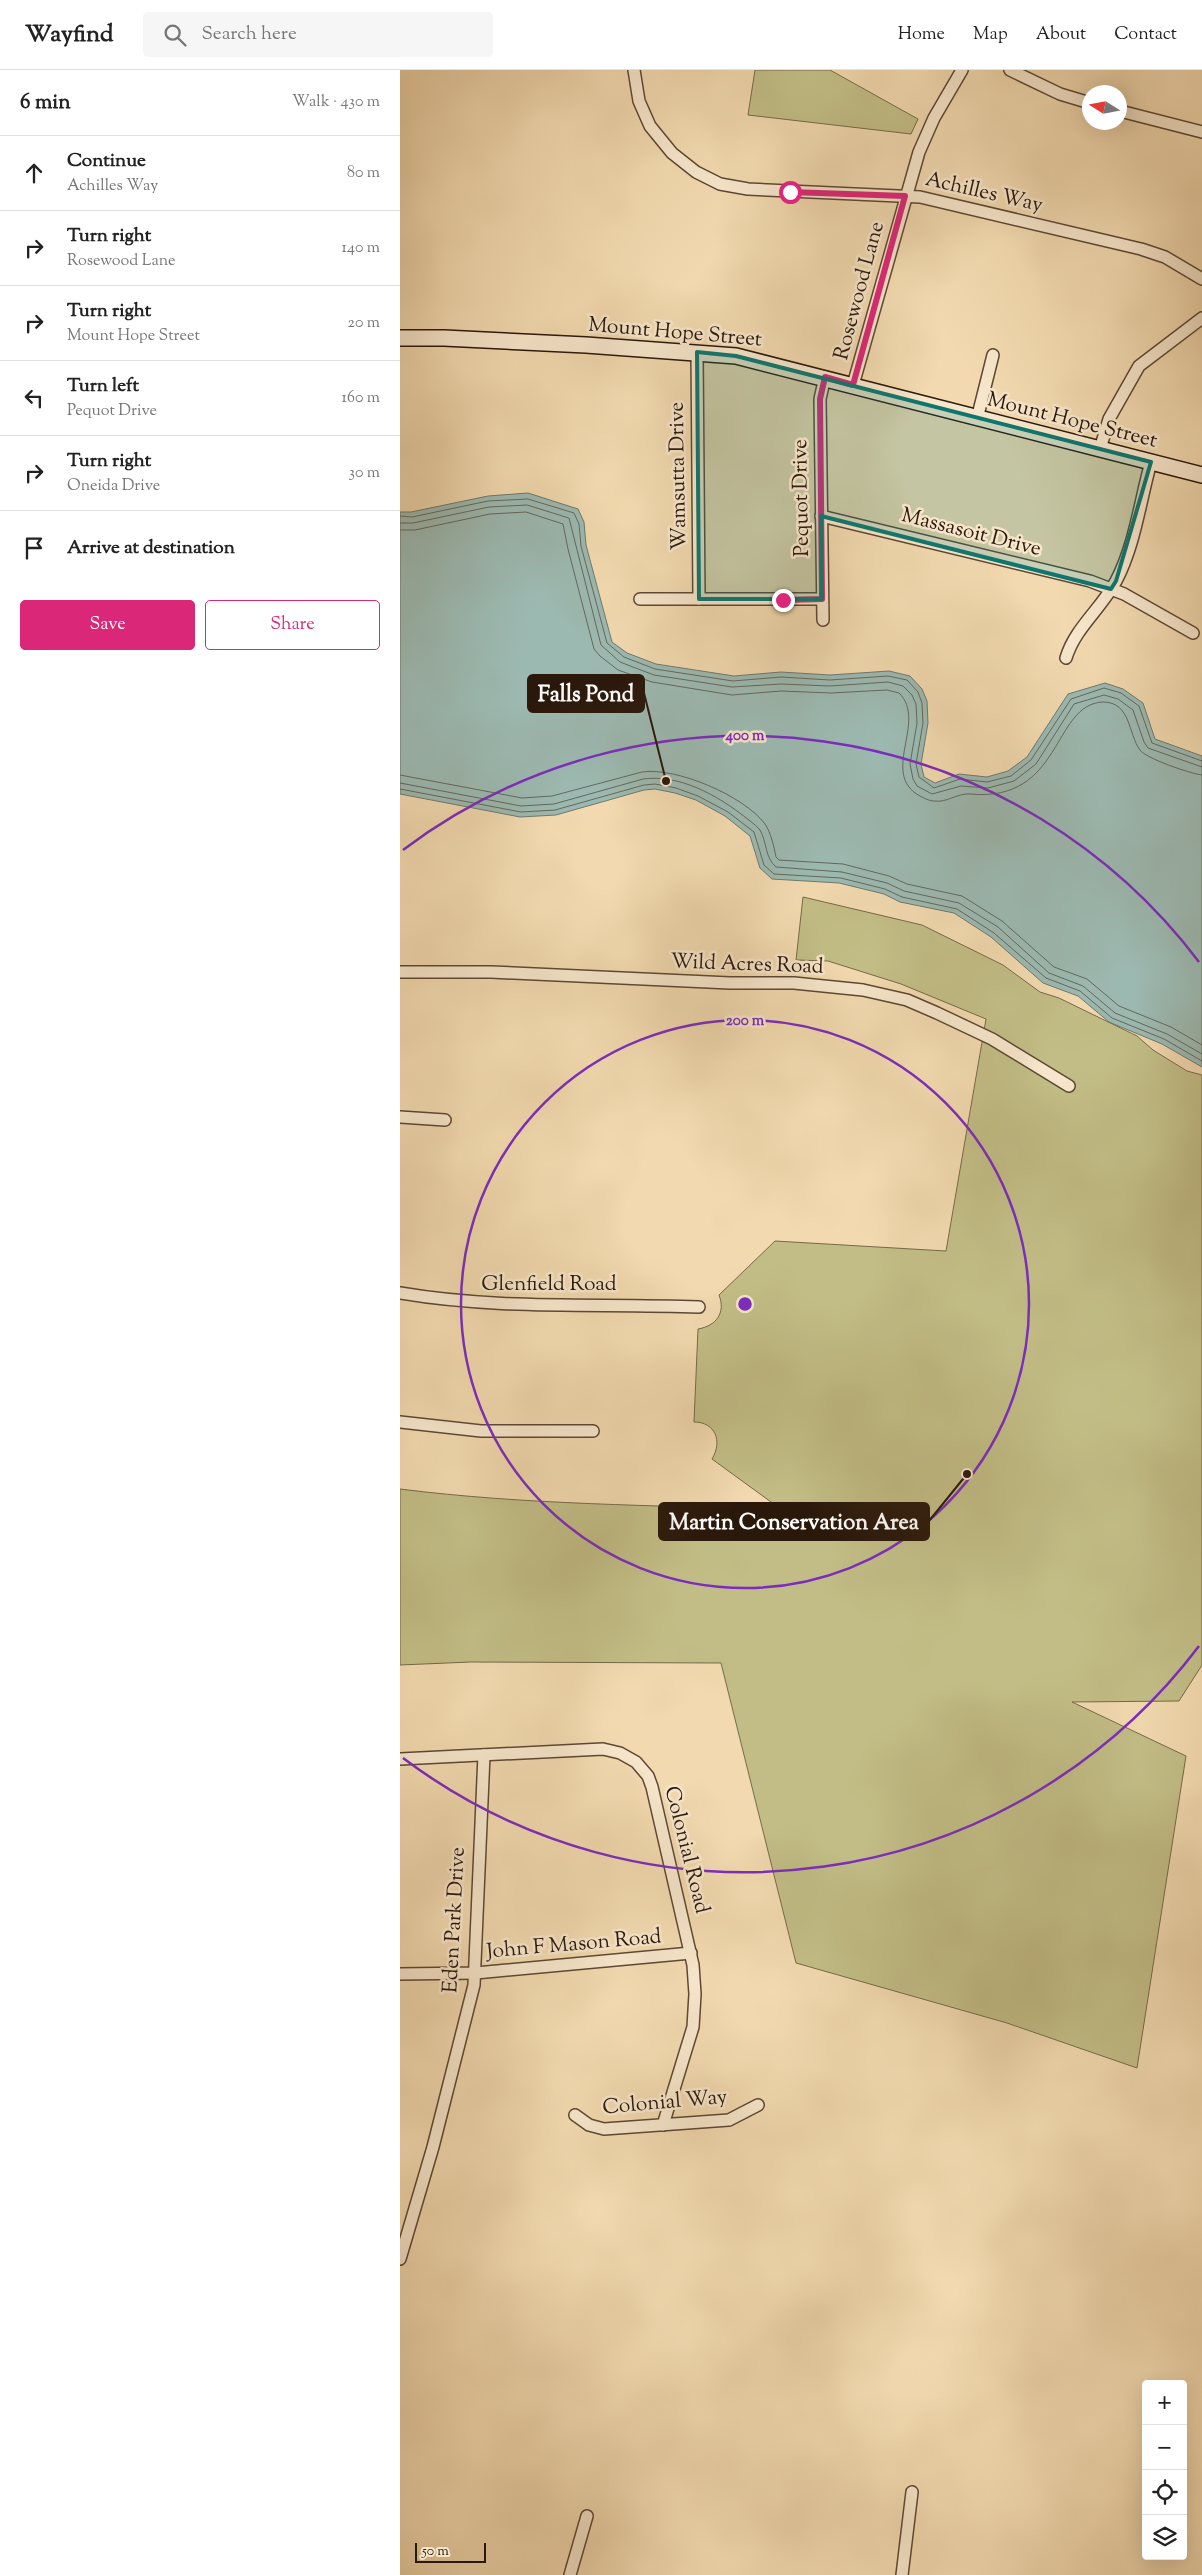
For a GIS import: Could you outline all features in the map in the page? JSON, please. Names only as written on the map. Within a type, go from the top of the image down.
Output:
[{"type":"street","name":"Achilles Way","points":[[634,70],[639,101],[650,126],[672,153],[696,172],[720,184],[748,189],[905,196],[945,202],[1141,249],[1165,257],[1202,279]]},
{"type":"street","name":"Rosewood Lane","points":[[853,385],[919,152],[934,118],[962,70]]},
{"type":"street","points":[[1010,70],[1060,94],[1082,101]]},
{"type":"street","points":[[1127,113],[1202,132]]},
{"type":"street","points":[[1100,449],[1109,419],[1139,366],[1202,318]]},
{"type":"street","name":"Mount Hope Street","points":[[400,338],[444,338],[697,352],[736,356],[825,377],[977,419],[1202,475]]},
{"type":"street","name":"Wamsutta Drive","points":[[697,352],[699,599]]},
{"type":"street","points":[[977,419],[993,355]]},
{"type":"street","name":"Pequot Drive","points":[[823,620],[820,399],[825,377]]},
{"type":"street","points":[[1066,658],[1077,633],[1095,613],[1111,589],[1128,551],[1151,462]]},
{"type":"street","name":"Massasoit Drive","points":[[821,516],[1090,581],[1111,589],[1192,633]]},
{"type":"street","points":[[640,599],[822,599]]},
{"type":"street","name":"Wild Acres Road","points":[[400,972],[491,972],[730,983],[794,983],[863,990],[908,1000],[937,1013],[992,1039],[1069,1086]]},
{"type":"street","points":[[400,1117],[445,1120]]},
{"type":"street","name":"Glenfield Road","points":[[400,1293],[453,1302],[493,1304],[698,1307]]},
{"type":"street","points":[[400,1422],[481,1431],[593,1431]]},
{"type":"street","name":"Colonial Road","points":[[400,1758],[603,1749],[628,1756],[643,1768],[652,1786],[691,1953],[695,1985],[693,2027],[663,2125]]},
{"type":"street","name":"Eden Park Drive","points":[[400,2259],[447,2095],[476,1973],[477,1886],[484,1755]]},
{"type":"street","name":"John F Mason Road","points":[[400,1974],[476,1973],[691,1953]]},
{"type":"street","name":"Colonial Way","points":[[575,2115],[596,2128],[663,2125],[729,2120],[758,2105]]},
{"type":"street","points":[[902,2575],[912,2492]]},
{"type":"street","points":[[570,2575],[587,2516]]},
{"type":"highlighted area","points":[[697,352],[736,356],[1151,462],[1116,581],[1111,589],[821,516],[822,599],[699,599]]},
{"type":"shaded area","points":[[755,70],[830,70],[918,119],[911,134],[748,115]]},
{"type":"shaded area","points":[[803,897],[922,925],[1003,965],[1040,992],[1059,998],[1137,1036],[1153,1050],[1187,1071],[1202,1075],[1202,1665],[1179,1701],[1072,1702],[1186,1756],[1137,2068],[1007,2023],[796,1963],[721,1663],[471,1662],[400,1665],[400,1489],[543,1501],[782,1510],[712,1459],[717,1446],[715,1434],[707,1425],[694,1422],[698,1329],[710,1325],[718,1318],[721,1307],[719,1295],[775,1241],[946,1251],[986,1019],[901,984],[828,961],[796,960]]},
{"type":"water","points":[[528,493],[578,509],[584,522],[586,545],[612,642],[627,653],[656,664],[734,676],[781,672],[830,675],[889,671],[910,676],[922,689],[927,701],[928,723],[921,764],[924,777],[935,783],[959,774],[987,777],[1008,771],[1027,757],[1068,694],[1105,683],[1123,689],[1143,703],[1155,739],[1202,756],[1202,1067],[1162,1044],[1109,1022],[1078,996],[1043,983],[991,937],[954,913],[900,902],[884,894],[839,883],[772,879],[760,868],[750,836],[725,816],[696,800],[655,789],[644,790],[556,815],[520,817],[400,794],[400,512],[411,512],[488,496]]},
{"type":"place","name":"Falls Pond","points":[[666,781]]},
{"type":"place","name":"Martin Conservation Area","points":[[967,1474]]},
{"type":"route","points":[[783,600],[822,599],[820,399],[825,377],[853,385],[905,196],[790,192]]}]
